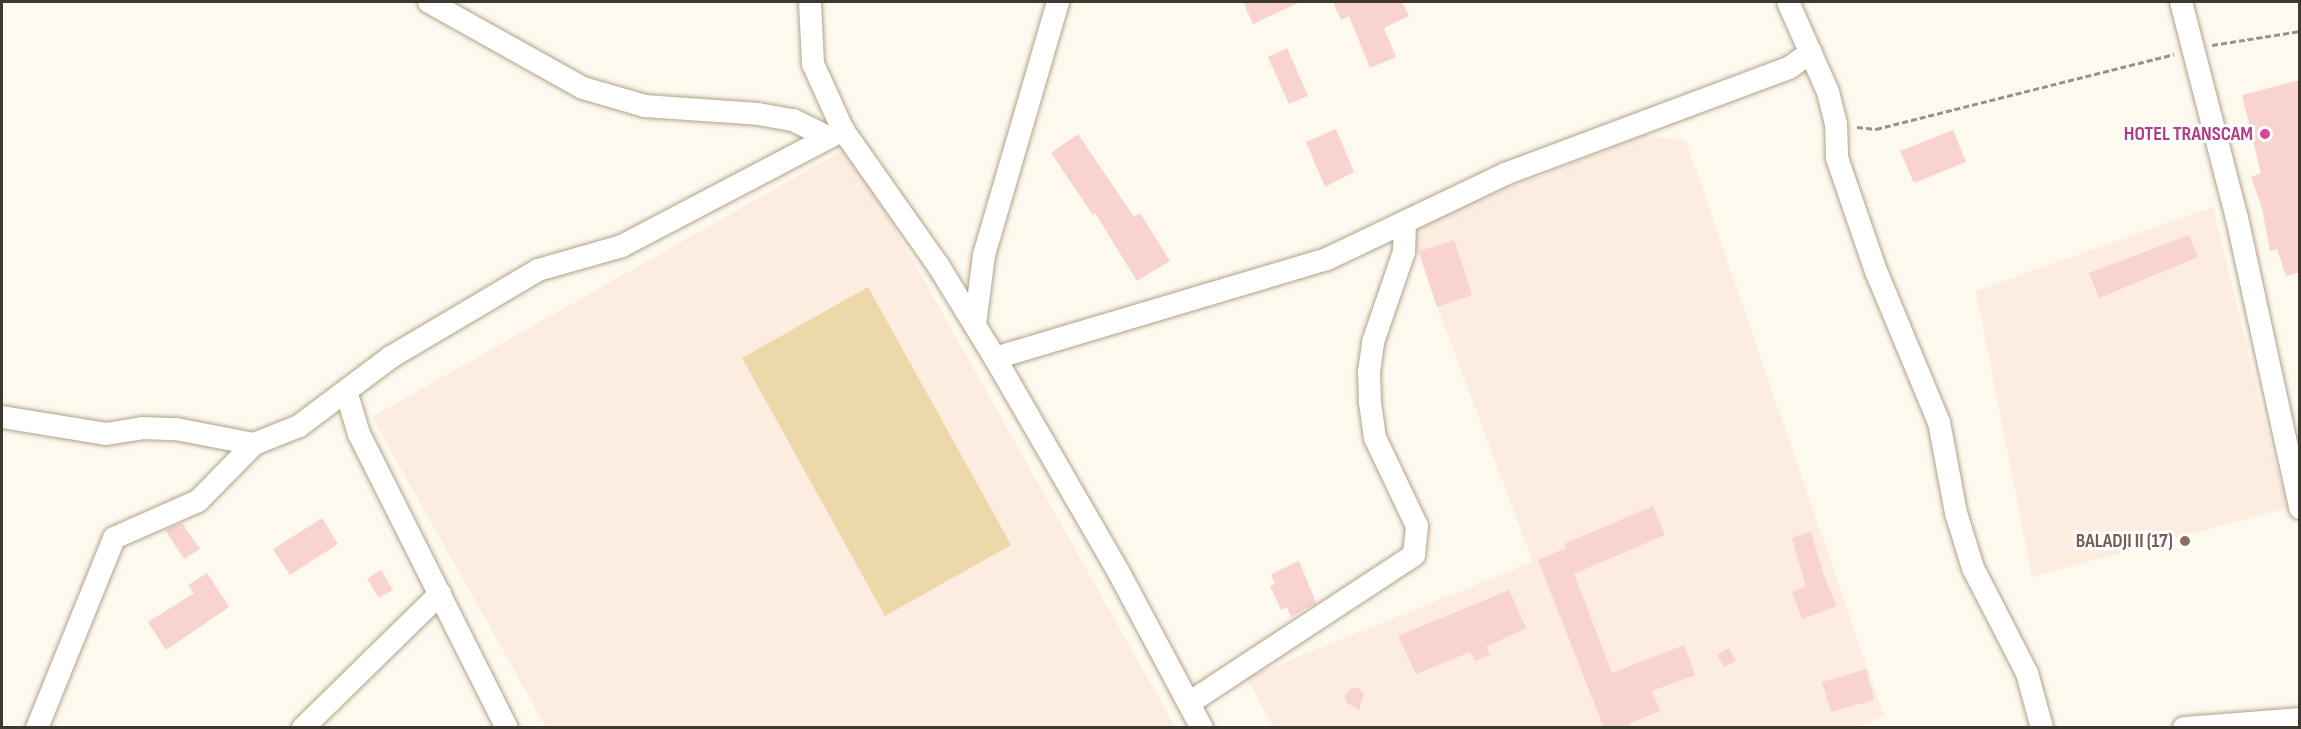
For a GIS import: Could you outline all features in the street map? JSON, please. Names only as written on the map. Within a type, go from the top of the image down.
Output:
[{"type":"street","points":[[429,2],[583,88],[645,106],[758,114],[793,120],[836,134]]},
{"type":"street","points":[[810,2],[813,64],[836,134],[938,265],[975,325],[1118,571],[1202,728]]},
{"type":"street","points":[[975,325],[984,255],[1058,2]]},
{"type":"street","points":[[1788,2],[1828,92],[1836,124],[1837,158],[1864,237],[1939,422],[1956,513],[1973,568],[2027,673],[2042,728]]},
{"type":"street","points":[[2181,2],[2195,48],[2237,218],[2300,508]]},
{"type":"street","points":[[995,358],[1328,259],[1505,174],[1789,68],[1810,52]]},
{"type":"street","points":[[37,728],[114,538],[198,501],[254,444],[299,426],[391,357],[538,270],[622,246],[836,134]]},
{"type":"street","points":[[1188,703],[1414,555],[1417,526],[1375,438],[1369,372],[1373,342],[1404,252],[1405,222]]},
{"type":"street","points":[[346,391],[359,434],[507,728]]},
{"type":"street","points":[[2,417],[106,434],[142,428],[176,429],[254,444]]},
{"type":"street","points":[[303,728],[440,594]]},
{"type":"street","points":[[2184,728],[2300,719]]},
{"type":"path","points":[[1836,124],[1876,129],[2195,48],[2300,31]]},
{"type":"shaded area","points":[[1645,135],[1686,141],[1884,716],[1856,728],[1274,727],[1246,678],[1533,562],[1408,228]]},
{"type":"shaded area","points":[[849,147],[1175,727],[546,727],[372,417]]},
{"type":"shaded area","points":[[2213,207],[2286,508],[2032,577],[1976,291]]},
{"type":"shaded area","points":[[868,287],[1011,545],[885,616],[742,358]]},
{"type":"building","points":[[1243,2],[1300,2],[1253,24]]},
{"type":"building","points":[[1333,2],[1402,2],[1409,16],[1384,28],[1396,57],[1370,68],[1349,16],[1341,20]]},
{"type":"building","points":[[1287,48],[1308,96],[1289,104],[1268,57]]},
{"type":"building","points":[[2300,80],[2300,272],[2286,276],[2277,249],[2270,251],[2262,208],[2251,177],[2261,173],[2242,95]]},
{"type":"building","points":[[1336,129],[1354,172],[1325,187],[1306,142]]},
{"type":"building","points":[[1953,130],[1966,162],[1914,183],[1900,151]]},
{"type":"building","points":[[1078,134],[1134,217],[1140,213],[1170,261],[1137,281],[1095,213],[1093,215],[1051,153]]},
{"type":"building","points":[[2189,235],[2198,257],[2099,298],[2089,273]]},
{"type":"building","points":[[1454,240],[1472,295],[1437,307],[1419,251]]},
{"type":"building","points":[[1653,506],[1665,535],[1574,574],[1612,673],[1684,645],[1695,675],[1652,691],[1660,711],[1629,724],[1631,728],[1604,728],[1538,560],[1566,548],[1564,544]]},
{"type":"building","points":[[322,518],[338,544],[290,575],[273,549]]},
{"type":"building","points":[[182,523],[200,549],[184,559],[165,530]]},
{"type":"building","points":[[1811,532],[1825,579],[1837,606],[1802,619],[1792,592],[1806,586],[1792,538]]},
{"type":"building","points":[[1299,561],[1316,603],[1291,617],[1287,607],[1281,610],[1270,586],[1275,584],[1271,574]]},
{"type":"building","points":[[381,570],[393,590],[379,598],[367,579]]},
{"type":"building","points":[[207,573],[229,607],[166,650],[148,622],[194,593],[188,585]]},
{"type":"building","points":[[1509,590],[1526,628],[1486,647],[1490,655],[1475,661],[1470,652],[1416,674],[1398,636]]},
{"type":"building","points":[[1729,648],[1736,661],[1724,667],[1717,655]]},
{"type":"building","points":[[1866,669],[1874,700],[1831,712],[1822,682]]},
{"type":"building","points":[[1351,688],[1359,688],[1364,694],[1359,711],[1345,701],[1345,696]]},
{"type":"place","name":"HOTEL TRANSCAM","points":[[2265,134]]},
{"type":"place","name":"BALADJI II (17)","points":[[2185,541]]}]
